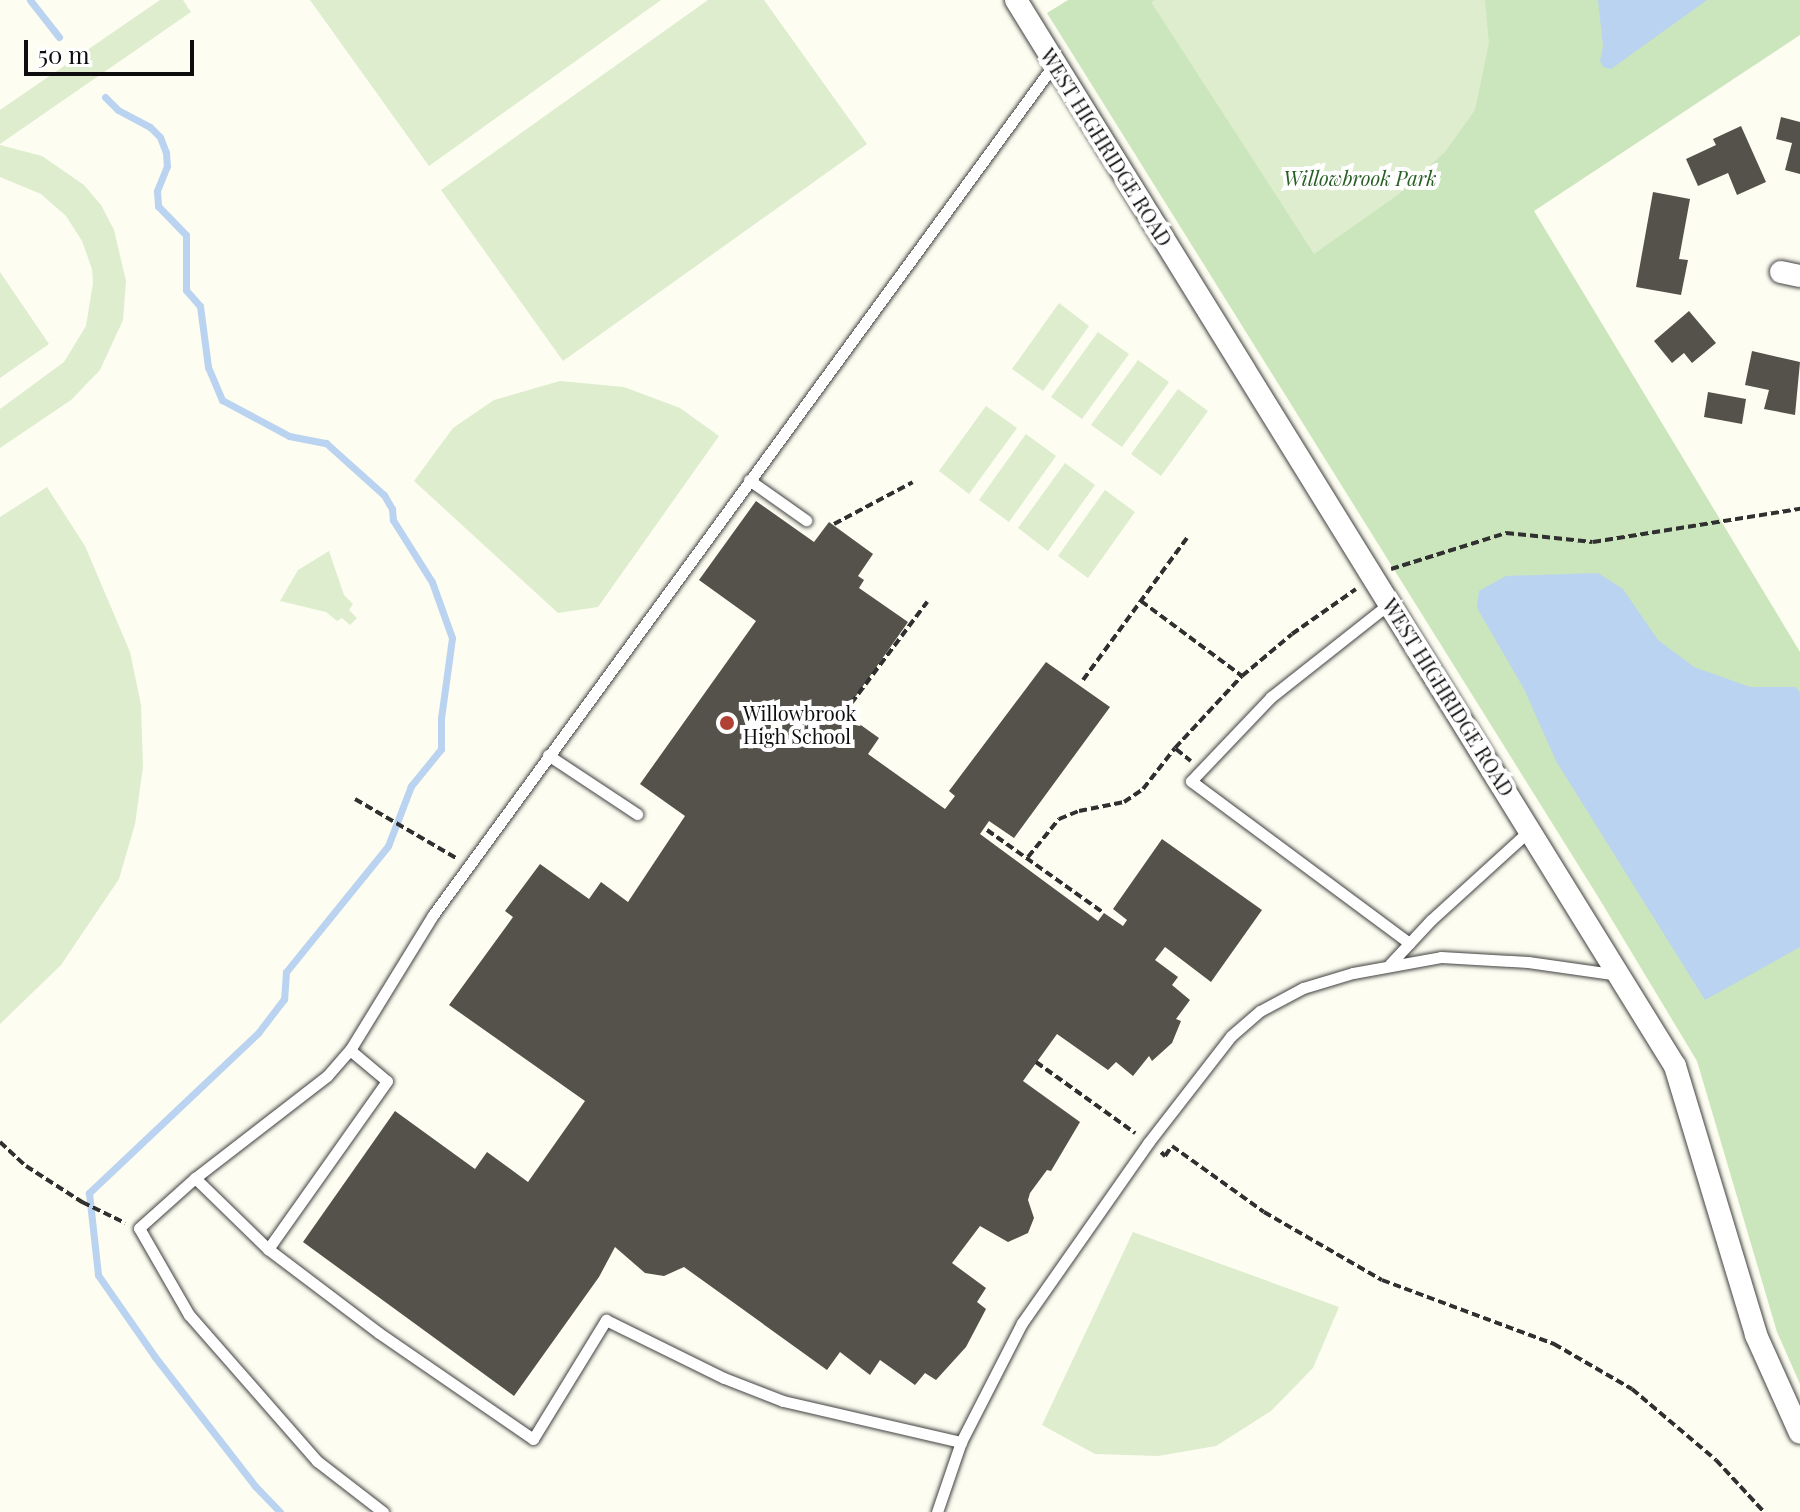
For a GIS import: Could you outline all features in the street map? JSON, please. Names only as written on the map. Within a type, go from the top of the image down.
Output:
[{"type":"street","name":"WEST HIGHRIDGE ROAD","points":[[1016,0],[1675,1066],[1751,1321],[1800,1433]]},
{"type":"lane","points":[[383,1512],[317,1461],[189,1315],[139,1228],[195,1178],[327,1076],[350,1050],[433,915],[1055,63]]},
{"type":"lane","points":[[749,480],[806,520]]},
{"type":"lane","points":[[1390,603],[1271,697],[1191,781],[1409,943]]},
{"type":"lane","points":[[548,755],[637,814]]},
{"type":"lane","points":[[1389,964],[1530,830]]},
{"type":"lane","points":[[937,1512],[961,1442],[1022,1323],[1148,1143],[1231,1036],[1260,1011],[1303,988],[1389,964],[1441,957],[1528,962],[1621,976]]},
{"type":"lane","points":[[268,1249],[387,1081],[350,1050]]},
{"type":"lane","points":[[195,1178],[268,1249],[379,1333],[533,1439],[606,1320],[724,1378],[783,1401],[961,1442]]},
{"type":"path","points":[[834,524],[913,482]]},
{"type":"path","points":[[1083,680],[1187,538]]},
{"type":"path","points":[[1141,601],[1242,676]]},
{"type":"path","points":[[844,713],[927,602]]},
{"type":"path","points":[[355,799],[469,866]]},
{"type":"path","points":[[987,830],[1104,913]]},
{"type":"path","points":[[1036,1062],[1165,1156],[1172,1146],[1264,1212],[1382,1280],[1554,1344],[1632,1389],[1716,1460],[1764,1512]]},
{"type":"path","points":[[0,1142],[26,1166],[105,1215]]},
{"type":"green space","points":[[160,0],[183,0],[191,12],[0,144],[0,110]]},
{"type":"green space","points":[[310,0],[661,0],[429,166]]},
{"type":"green space","points":[[708,0],[764,0],[867,144],[563,361],[441,190]]},
{"type":"green space","name":"Willowbrook Park","points":[[1068,0],[1800,0],[1800,35],[1534,211],[1800,652],[1800,1384],[1777,1332],[1697,1061],[1597,895],[1047,13]]},
{"type":"green space","points":[[1485,0],[1489,43],[1475,110],[1445,152],[1399,194],[1314,254],[1151,2]]},
{"type":"green space","points":[[0,145],[42,156],[84,185],[101,205],[114,230],[126,281],[123,320],[100,370],[71,400],[0,448],[0,409],[64,362],[86,326],[93,283],[92,269],[82,241],[66,216],[41,194],[0,177]]},
{"type":"green space","points":[[0,272],[49,344],[0,378]]},
{"type":"green space","points":[[1059,303],[1089,326],[1043,391],[1012,369]]},
{"type":"green space","points":[[1098,332],[1129,354],[1082,419],[1051,397]]},
{"type":"green space","points":[[1138,360],[1169,382],[1122,447],[1091,425]]},
{"type":"green space","points":[[560,381],[624,387],[680,408],[719,436],[598,607],[558,613],[414,481],[453,428],[494,400]]},
{"type":"green space","points":[[1178,389],[1208,411],[1161,476],[1131,454]]},
{"type":"green space","points":[[986,406],[1017,428],[969,494],[939,471]]},
{"type":"green space","points":[[1026,434],[1056,456],[1009,522],[979,500]]},
{"type":"green space","points":[[1065,463],[1095,485],[1048,551],[1018,528]]},
{"type":"green space","points":[[47,487],[85,546],[130,652],[141,705],[143,767],[135,824],[119,879],[61,965],[0,1024],[0,517]]},
{"type":"green space","points":[[1105,490],[1135,512],[1088,578],[1058,556]]},
{"type":"green space","points":[[329,551],[344,595],[353,604],[349,610],[357,618],[350,625],[342,618],[337,621],[326,612],[280,601],[298,570]]},
{"type":"green space","points":[[1133,1232],[1339,1307],[1313,1368],[1271,1411],[1216,1446],[1158,1456],[1095,1454],[1042,1425]]},
{"type":"water","points":[[1598,0],[1707,0],[1611,69],[1603,67],[1600,61],[1603,46]]},
{"type":"water","points":[[1598,573],[1623,589],[1658,640],[1694,667],[1750,687],[1796,687],[1800,693],[1800,947],[1705,1000],[1556,761],[1524,689],[1477,608],[1479,591],[1506,576]]},
{"type":"building","points":[[1781,117],[1800,122],[1800,174],[1785,170],[1792,143],[1776,139]]},
{"type":"building","points":[[1741,126],[1766,182],[1737,195],[1728,173],[1698,186],[1686,159],[1716,145],[1713,139]]},
{"type":"building","points":[[1653,192],[1690,199],[1679,259],[1688,260],[1681,295],[1636,287]]},
{"type":"building","points":[[1689,311],[1716,343],[1692,363],[1684,353],[1672,363],[1654,341]]},
{"type":"building","points":[[1752,351],[1800,362],[1795,415],[1764,409],[1769,390],[1745,385]]},
{"type":"building","points":[[1708,392],[1746,399],[1742,424],[1704,417]]},
{"type":"building","points":[[756,501],[814,542],[829,522],[873,554],[858,576],[864,580],[859,588],[908,622],[844,713],[879,738],[868,754],[945,809],[955,796],[949,791],[1046,662],[1110,707],[1014,838],[989,821],[980,834],[1098,921],[1104,913],[1123,926],[1127,920],[1113,909],[1162,839],[1262,910],[1211,982],[1165,947],[1155,960],[1178,977],[1172,985],[1190,1000],[1176,1019],[1181,1021],[1172,1043],[1152,1061],[1149,1056],[1133,1076],[1116,1062],[1108,1070],[1057,1034],[1023,1081],[1080,1122],[1051,1171],[1047,1170],[1030,1193],[1028,1200],[1034,1218],[1028,1233],[1008,1242],[980,1226],[952,1263],[986,1288],[977,1302],[986,1309],[966,1347],[936,1380],[925,1373],[915,1385],[880,1360],[870,1375],[840,1352],[827,1370],[684,1267],[664,1276],[645,1273],[615,1247],[599,1277],[514,1396],[303,1242],[395,1111],[475,1169],[487,1152],[528,1182],[585,1101],[449,1005],[513,917],[505,911],[540,864],[589,899],[601,882],[628,902],[685,816],[640,784],[756,621],[699,580]]},
{"type":"waterway","points":[[30,0],[59,37]]},
{"type":"waterway","points":[[105,97],[118,110],[150,127],[160,137],[167,166],[157,191],[158,206],[186,235],[186,290],[200,306],[208,367],[222,400],[289,436],[326,443],[384,495],[392,509],[393,520],[432,582],[452,638],[441,718],[441,749],[411,786],[388,846],[286,972],[284,999],[258,1033],[89,1193],[98,1275],[155,1357],[255,1486],[280,1512]]},
{"type":"place","name":"Willowbrook High School","points":[[727,723]]}]
